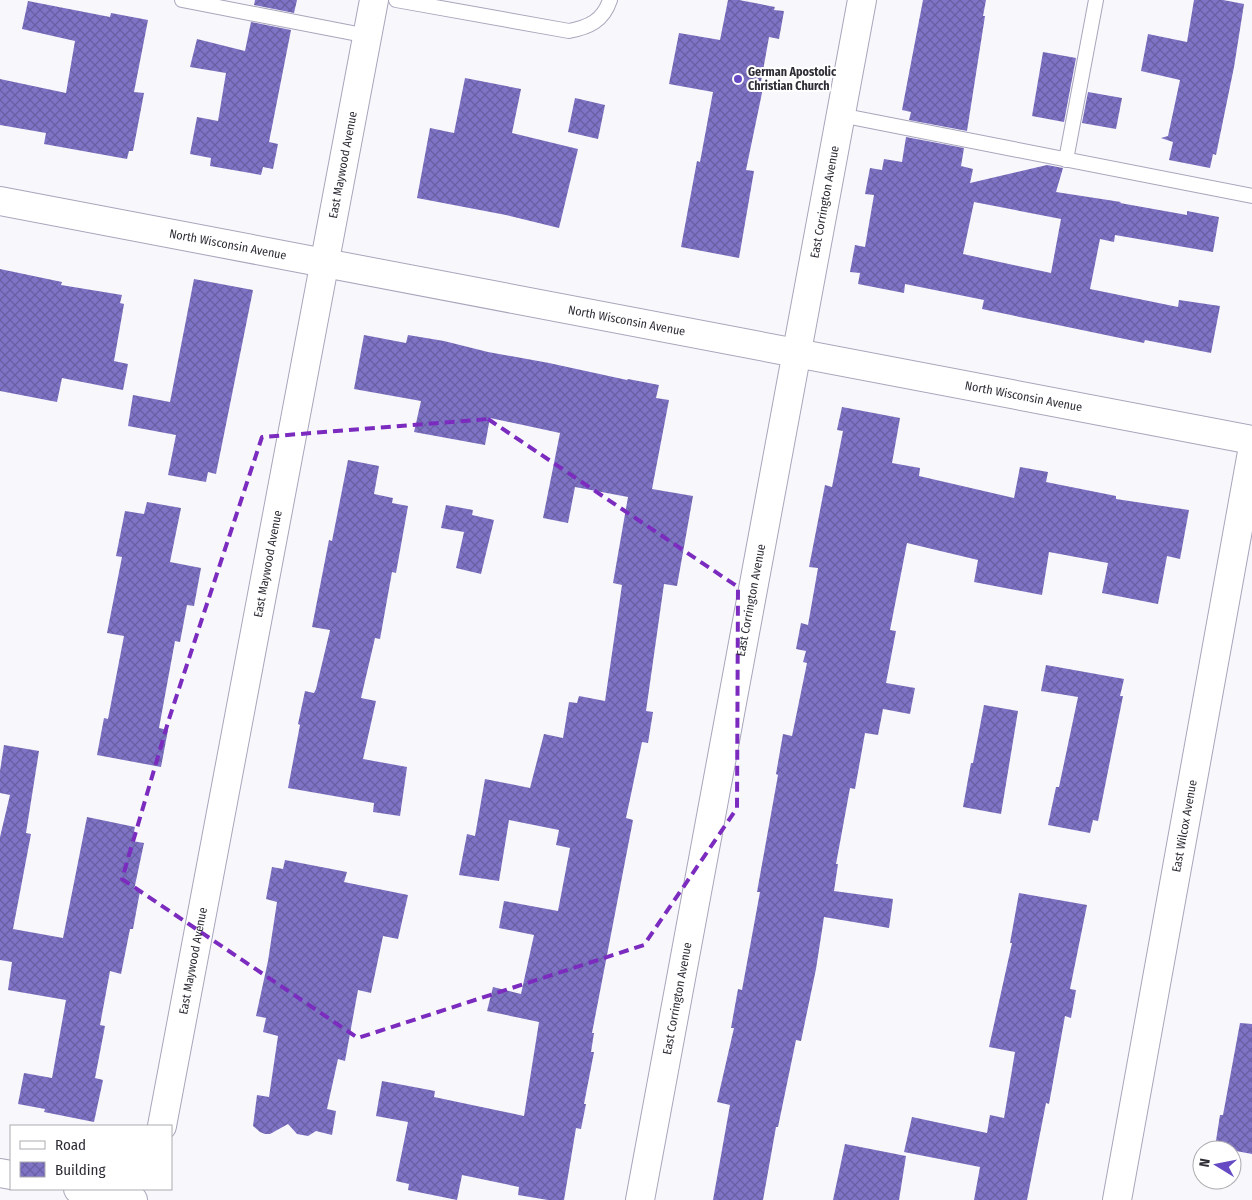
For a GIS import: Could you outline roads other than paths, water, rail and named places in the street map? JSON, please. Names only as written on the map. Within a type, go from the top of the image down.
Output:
[{"type":"street","name":"East Maywood Avenue","points":[[162,1125],[374,0]]},
{"type":"street","name":"East Corrington Avenue","points":[[640,1200],[862,0]]},
{"type":"street","name":"North Wisconsin Avenue","points":[[0,201],[1252,440]]},
{"type":"street","name":"East Wilcox Avenue","points":[[1117,1200],[1252,452]]},
{"type":"street","points":[[83,1190],[133,1200]]},
{"type":"lane","points":[[182,0],[368,36]]},
{"type":"lane","points":[[396,0],[569,31],[586,28],[599,20],[607,9],[610,0]]},
{"type":"lane","points":[[1066,160],[1096,0]]},
{"type":"lane","points":[[840,115],[1252,196]]},
{"type":"place","name":"German Apostolic Christian Church","points":[[738,79]]}]
